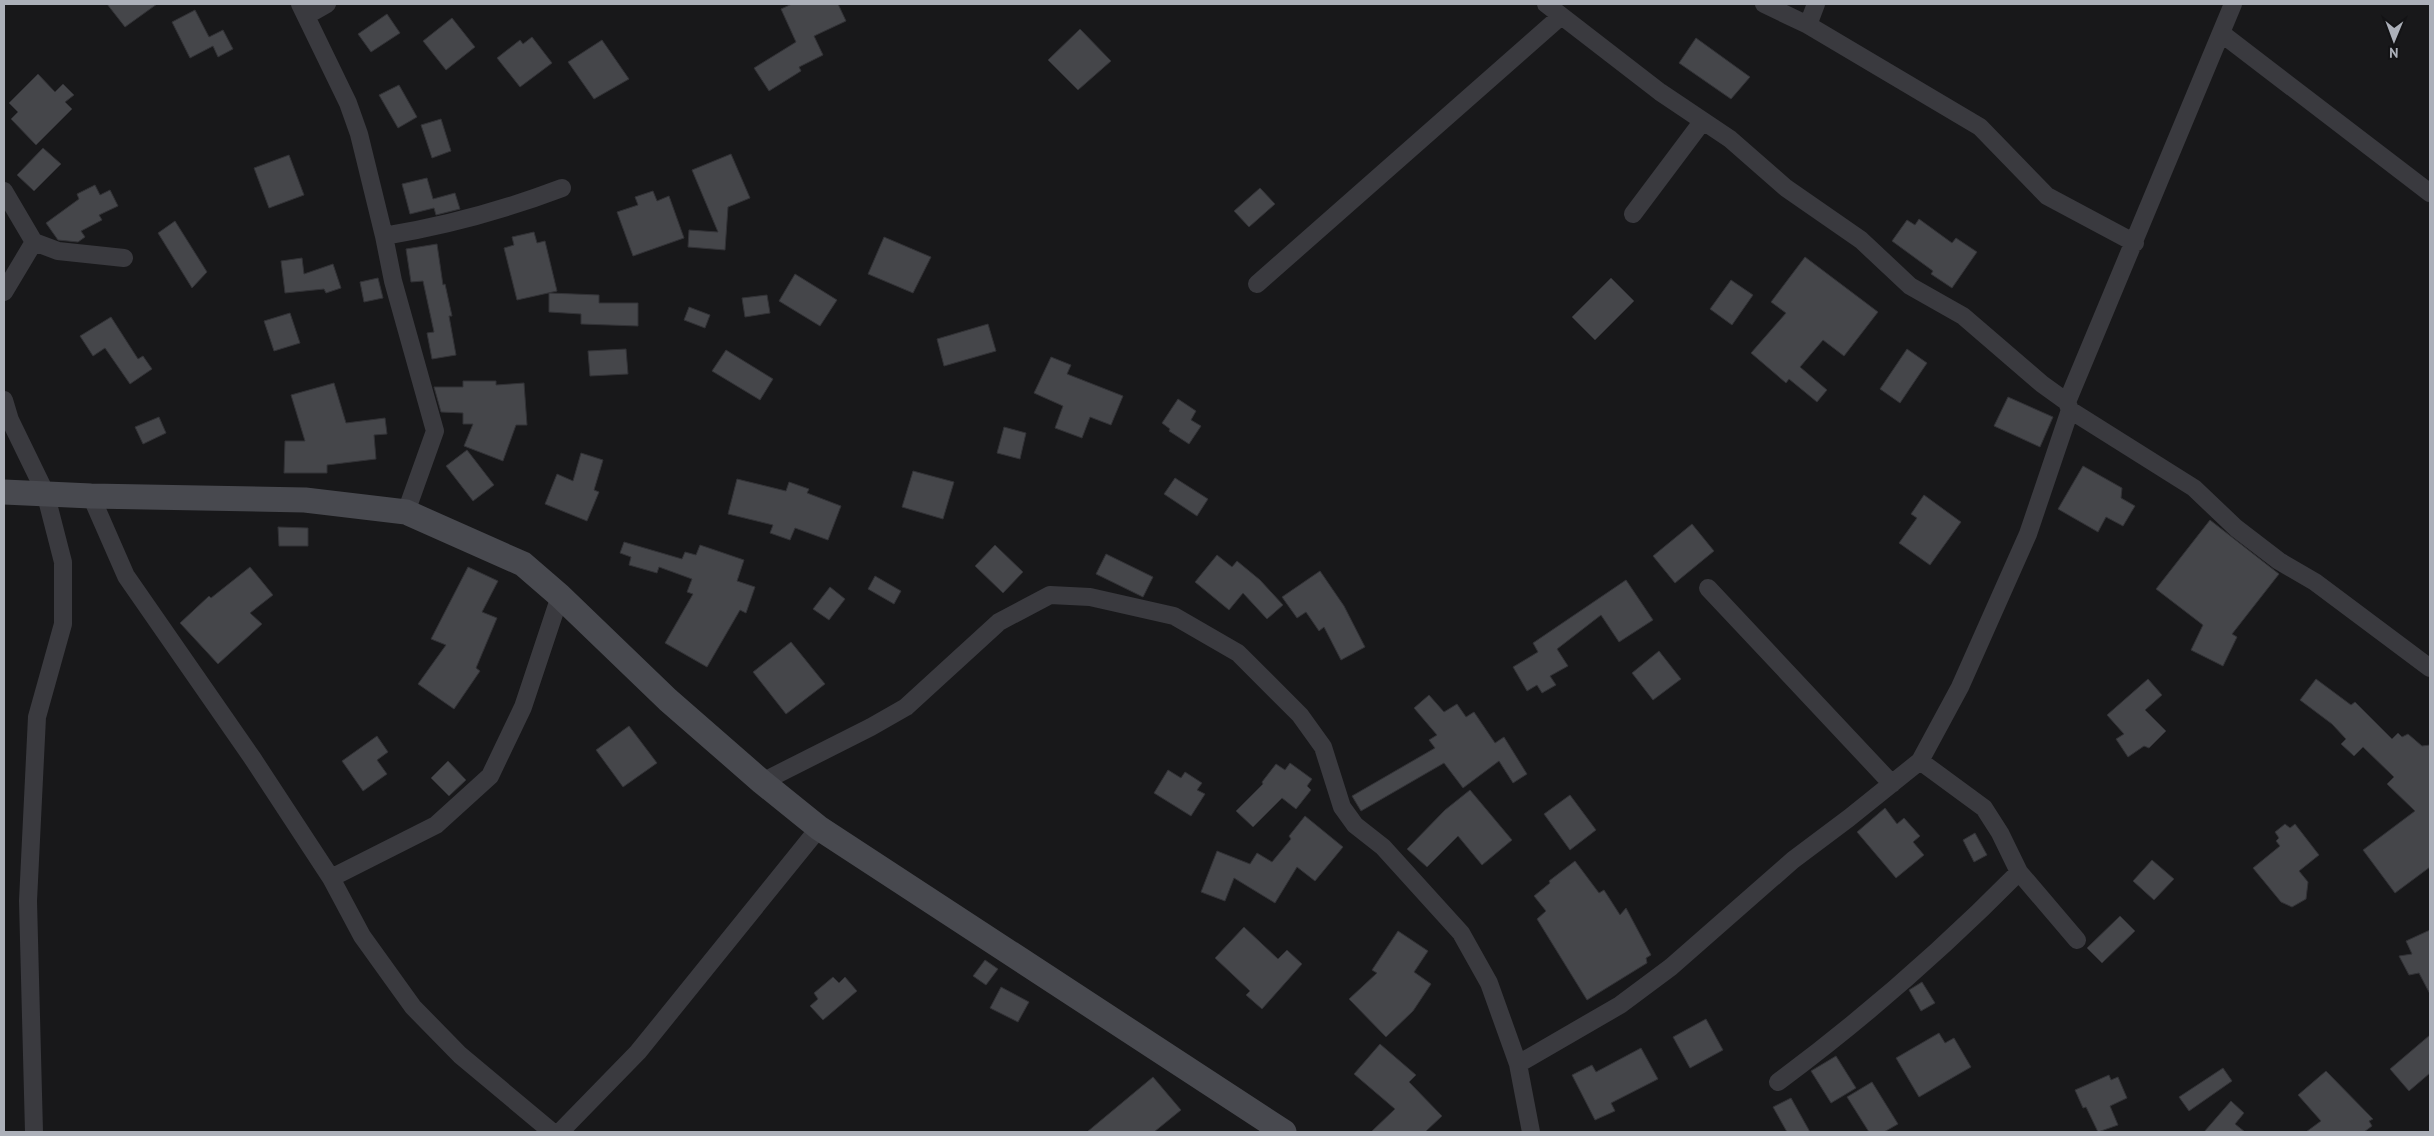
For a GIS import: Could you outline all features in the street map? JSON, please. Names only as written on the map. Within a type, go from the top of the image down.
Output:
[{"type":"street","points":[[327,4],[303,10],[348,103],[368,169],[393,281],[435,431],[406,512]]},
{"type":"street","points":[[1546,4],[1560,17],[1702,122],[1730,139],[1786,188],[1861,240],[1910,286],[1963,316],[2068,406],[2194,488],[2236,528],[2279,561],[2315,582],[2430,668]]},
{"type":"street","points":[[1764,4],[1808,25],[1980,127],[2047,196],[2135,242]]},
{"type":"street","points":[[1808,25],[1816,4]]},
{"type":"street","points":[[1518,1064],[1620,1005],[1671,968],[1793,860],[1920,761],[1960,687],[2028,534],[2068,406],[2233,4]]},
{"type":"street","points":[[1257,284],[1560,17]]},
{"type":"street","points":[[2221,33],[2430,193]]},
{"type":"street","points":[[1633,214],[1702,122]]},
{"type":"street","points":[[384,236],[421,230],[490,213],[562,188]]},
{"type":"street","points":[[4,191],[34,242],[58,251],[124,258]]},
{"type":"street","points":[[4,292],[34,242]]},
{"type":"street","points":[[4,400],[10,420],[45,492],[63,562],[63,624],[37,717],[28,901],[34,1132]]},
{"type":"street","points":[[4,492],[45,492],[91,496],[305,500],[406,512],[523,564],[560,596],[668,700],[762,782],[819,828],[1284,1132]]},
{"type":"street","points":[[91,496],[126,576],[248,751],[331,878],[362,936],[413,1008],[460,1055],[552,1132]]},
{"type":"street","points":[[1708,588],[1892,784]]},
{"type":"street","points":[[762,782],[871,727],[906,707],[999,622],[1050,595],[1090,597],[1174,616],[1238,653],[1300,715],[1323,747],[1342,807],[1355,825],[1383,847],[1461,933],[1489,983],[1518,1064],[1532,1132]]},
{"type":"street","points":[[331,878],[436,825],[490,776],[523,707],[560,596]]},
{"type":"street","points":[[1920,761],[1984,808],[2000,832],[2019,872],[2077,940]]},
{"type":"street","points":[[560,1132],[638,1052],[819,828]]},
{"type":"street","points":[[1778,1082],[1820,1051],[1919,967],[2019,872]]},
{"type":"building","points":[[107,4],[157,4],[125,27]]},
{"type":"building","points":[[792,4],[838,4],[846,21],[814,36],[823,55],[799,67],[801,71],[769,91],[754,68],[796,42],[781,9]]},
{"type":"building","points":[[195,10],[209,37],[223,30],[233,49],[218,57],[213,46],[190,58],[172,22]]},
{"type":"building","points":[[387,14],[400,33],[371,52],[358,34]]},
{"type":"building","points":[[452,18],[475,47],[446,70],[423,41]]},
{"type":"building","points":[[1080,29],[1111,61],[1078,90],[1048,60]]},
{"type":"building","points":[[532,37],[552,63],[520,87],[497,58],[520,40],[523,44]]},
{"type":"building","points":[[1696,38],[1750,77],[1731,99],[1679,63]]},
{"type":"building","points":[[602,40],[629,79],[594,99],[568,62]]},
{"type":"building","points":[[38,74],[55,92],[63,84],[74,95],[65,102],[72,109],[36,145],[11,119],[18,112],[9,103]]},
{"type":"building","points":[[399,85],[417,117],[398,128],[379,95]]},
{"type":"building","points":[[441,119],[451,151],[432,158],[421,125]]},
{"type":"building","points":[[43,148],[61,164],[34,191],[17,175]]},
{"type":"building","points":[[731,154],[750,198],[728,207],[725,250],[688,247],[689,230],[718,232],[692,170]]},
{"type":"building","points":[[289,155],[304,195],[269,208],[254,168]]},
{"type":"building","points":[[427,178],[433,199],[455,193],[460,209],[436,215],[434,208],[410,214],[402,184]]},
{"type":"building","points":[[95,185],[100,195],[110,190],[118,206],[99,215],[102,220],[81,231],[85,237],[78,242],[58,240],[46,223],[79,199],[77,194]]},
{"type":"building","points":[[1260,188],[1275,204],[1249,227],[1234,211]]},
{"type":"building","points":[[653,191],[657,201],[669,196],[684,238],[633,256],[617,212],[638,205],[635,197]]},
{"type":"building","points":[[1919,219],[1952,243],[1956,238],[1977,252],[1952,288],[1931,274],[1933,271],[1892,241],[1907,220],[1915,225]]},
{"type":"building","points":[[175,221],[207,272],[192,288],[158,233]]},
{"type":"building","points":[[534,232],[537,243],[545,241],[557,291],[517,300],[504,248],[514,245],[512,237]]},
{"type":"building","points":[[884,237],[931,257],[913,293],[868,274]]},
{"type":"building","points":[[437,244],[443,285],[445,284],[452,316],[449,316],[456,355],[432,359],[427,333],[434,332],[423,281],[411,282],[406,249]]},
{"type":"building","points":[[1805,257],[1878,312],[1844,356],[1823,340],[1800,367],[1827,390],[1817,402],[1789,379],[1786,383],[1751,353],[1786,313],[1771,302]]},
{"type":"building","points":[[302,258],[304,274],[333,264],[341,288],[326,293],[324,289],[285,293],[281,261]]},
{"type":"building","points":[[795,274],[837,300],[820,326],[779,301]]},
{"type":"building","points":[[378,278],[383,298],[364,302],[360,282]]},
{"type":"building","points":[[1611,278],[1634,301],[1595,340],[1572,317]]},
{"type":"building","points":[[1731,280],[1753,295],[1732,325],[1710,309]]},
{"type":"building","points":[[549,293],[599,295],[599,303],[638,303],[638,326],[581,324],[581,314],[549,312]]},
{"type":"building","points":[[767,295],[770,313],[745,317],[742,298]]},
{"type":"building","points":[[689,307],[710,315],[705,328],[684,320]]},
{"type":"building","points":[[290,313],[300,343],[274,351],[264,321]]},
{"type":"building","points":[[111,317],[138,359],[143,356],[152,369],[130,384],[105,348],[93,356],[80,336]]},
{"type":"building","points":[[988,324],[996,351],[944,366],[937,339]]},
{"type":"building","points":[[626,349],[628,374],[590,376],[588,351]]},
{"type":"building","points":[[1907,349],[1927,363],[1900,403],[1880,389]]},
{"type":"building","points":[[726,350],[773,379],[760,400],[712,371]]},
{"type":"building","points":[[1051,357],[1071,365],[1067,374],[1123,396],[1111,425],[1090,417],[1082,438],[1055,428],[1063,406],[1034,393]]},
{"type":"building","points":[[463,381],[496,381],[496,385],[524,383],[527,425],[516,425],[503,461],[464,446],[473,424],[463,424],[463,413],[441,412],[434,387],[463,387]]},
{"type":"building","points":[[334,383],[346,423],[385,418],[387,434],[374,435],[376,459],[327,465],[327,473],[284,473],[285,441],[305,441],[291,395]]},
{"type":"building","points":[[2008,397],[2053,417],[2040,447],[1994,426]]},
{"type":"building","points":[[1178,399],[1196,411],[1191,420],[1201,426],[1189,444],[1169,431],[1170,429],[1162,423]]},
{"type":"building","points":[[159,417],[166,433],[143,444],[135,427]]},
{"type":"building","points":[[1004,427],[1026,433],[1020,459],[997,453]]},
{"type":"building","points":[[467,450],[494,485],[473,501],[446,466]]},
{"type":"building","points":[[581,453],[603,460],[594,490],[599,492],[587,521],[545,504],[557,474],[573,481]]},
{"type":"building","points":[[2083,466],[2122,488],[2121,498],[2135,506],[2123,526],[2106,517],[2098,532],[2058,509]]},
{"type":"building","points":[[913,471],[954,482],[943,519],[902,507]]},
{"type":"building","points":[[1175,478],[1208,499],[1197,516],[1164,494]]},
{"type":"building","points":[[737,479],[786,491],[789,482],[809,489],[807,493],[841,506],[828,540],[795,528],[790,540],[770,533],[773,525],[728,514]]},
{"type":"building","points":[[1924,495],[1961,522],[1930,565],[1899,543],[1917,518],[1911,514]]},
{"type":"building","points":[[2210,520],[2279,574],[2232,634],[2237,637],[2223,666],[2191,650],[2203,625],[2156,589]]},
{"type":"building","points":[[1692,524],[1714,551],[1675,583],[1653,556]]},
{"type":"building","points":[[278,527],[308,528],[308,546],[279,546]]},
{"type":"building","points":[[624,542],[682,559],[685,552],[696,555],[700,545],[744,560],[737,581],[755,587],[746,613],[740,610],[707,667],[665,643],[693,594],[687,592],[692,579],[659,567],[657,573],[629,565],[631,557],[620,553]]},
{"type":"building","points":[[995,545],[1023,572],[1003,593],[975,566]]},
{"type":"building","points":[[1106,554],[1153,577],[1143,597],[1096,574]]},
{"type":"building","points":[[1217,555],[1232,567],[1237,561],[1260,580],[1283,605],[1267,619],[1243,593],[1229,610],[1195,582]]},
{"type":"building","points":[[250,567],[273,595],[250,613],[262,624],[218,664],[180,623],[209,596],[211,598]]},
{"type":"building","points":[[468,567],[498,581],[482,612],[497,618],[476,668],[480,671],[454,709],[418,684],[446,645],[431,639]]},
{"type":"building","points":[[1320,571],[1344,606],[1365,647],[1341,660],[1324,627],[1319,631],[1306,612],[1297,618],[1282,597]]},
{"type":"building","points":[[875,576],[901,591],[894,604],[868,589]]},
{"type":"building","points":[[1626,580],[1653,620],[1619,642],[1601,615],[1557,649],[1568,666],[1550,676],[1556,685],[1542,693],[1537,685],[1527,691],[1513,667],[1538,652],[1533,643]]},
{"type":"building","points":[[830,587],[845,599],[829,620],[813,609]]},
{"type":"building","points":[[791,642],[825,684],[786,714],[753,672]]},
{"type":"building","points":[[1659,651],[1681,679],[1653,700],[1632,673]]},
{"type":"building","points":[[2148,679],[2162,695],[2145,710],[2166,731],[2149,748],[2144,746],[2128,757],[2116,739],[2124,734],[2107,715]]},
{"type":"building","points":[[2316,679],[2351,705],[2355,702],[2392,739],[2398,733],[2402,737],[2408,734],[2422,746],[2430,745],[2430,867],[2395,893],[2363,850],[2415,811],[2387,784],[2394,777],[2363,747],[2354,756],[2341,744],[2346,739],[2332,724],[2300,700]]},
{"type":"building","points":[[1429,695],[1444,712],[1457,704],[1466,717],[1474,712],[1495,743],[1504,737],[1527,774],[1513,783],[1499,761],[1463,788],[1444,763],[1361,811],[1352,796],[1435,748],[1429,740],[1437,735],[1414,708]]},
{"type":"building","points":[[629,726],[657,763],[623,787],[596,750]]},
{"type":"building","points":[[377,736],[388,752],[377,760],[387,774],[363,791],[342,761]]},
{"type":"building","points":[[448,761],[466,780],[449,796],[431,778]]},
{"type":"building","points":[[1290,763],[1312,779],[1307,786],[1311,790],[1296,809],[1282,798],[1253,827],[1236,811],[1263,784],[1262,782],[1276,764],[1285,770]]},
{"type":"building","points":[[1168,770],[1181,778],[1185,772],[1202,783],[1197,790],[1205,794],[1191,816],[1154,793]]},
{"type":"building","points":[[1470,790],[1512,840],[1482,865],[1458,836],[1427,867],[1407,849],[1445,810]]},
{"type":"building","points":[[1570,795],[1596,830],[1570,850],[1544,814]]},
{"type":"building","points":[[1885,808],[1897,824],[1904,818],[1920,836],[1913,842],[1924,855],[1896,878],[1857,832]]},
{"type":"building","points":[[1305,816],[1343,847],[1315,881],[1297,867],[1275,903],[1234,878],[1225,901],[1201,892],[1217,851],[1250,864],[1257,853],[1272,862],[1291,839],[1289,836]]},
{"type":"building","points":[[2285,824],[2290,828],[2295,824],[2319,855],[2299,871],[2308,882],[2306,899],[2292,907],[2281,902],[2253,868],[2280,846],[2276,841],[2279,838],[2275,832]]},
{"type":"building","points":[[1975,833],[1987,855],[1974,862],[1963,840]]},
{"type":"building","points":[[2152,860],[2174,879],[2154,900],[2133,881]]},
{"type":"building","points":[[1575,861],[1599,893],[1604,890],[1620,915],[1626,908],[1651,955],[1646,958],[1647,963],[1587,1000],[1537,919],[1546,911],[1534,896],[1550,883],[1549,881]]},
{"type":"building","points":[[2120,916],[2135,931],[2102,963],[2087,948]]},
{"type":"building","points":[[1244,927],[1278,959],[1287,950],[1302,964],[1262,1009],[1246,995],[1250,991],[1215,958]]},
{"type":"building","points":[[2430,930],[2430,994],[2419,973],[2409,975],[2399,956],[2412,954],[2406,941]]},
{"type":"building","points":[[1398,931],[1428,951],[1414,972],[1431,984],[1413,1011],[1386,1037],[1349,999],[1377,973],[1372,970]]},
{"type":"building","points":[[985,960],[998,969],[986,985],[973,976]]},
{"type":"building","points":[[833,977],[839,983],[845,977],[857,991],[823,1020],[810,1006],[818,999],[814,993]]},
{"type":"building","points":[[1922,982],[1935,1003],[1921,1011],[1909,990]]},
{"type":"building","points":[[1001,987],[1029,1002],[1018,1022],[990,1008]]},
{"type":"building","points":[[1706,1019],[1723,1050],[1690,1068],[1673,1037]]},
{"type":"building","points":[[1939,1033],[1945,1043],[1954,1038],[1971,1067],[1919,1097],[1896,1058]]},
{"type":"building","points":[[2430,1035],[2430,1073],[2409,1091],[2390,1069]]},
{"type":"building","points":[[1380,1044],[1416,1075],[1409,1082],[1442,1116],[1425,1132],[1371,1132],[1395,1109],[1354,1074]]},
{"type":"building","points":[[1641,1048],[1658,1079],[1611,1103],[1615,1111],[1595,1120],[1572,1075],[1592,1065],[1596,1072]]},
{"type":"building","points":[[1836,1056],[1856,1088],[1831,1103],[1811,1071]]},
{"type":"building","points":[[2223,1068],[2232,1081],[2189,1111],[2179,1097]]},
{"type":"building","points":[[2326,1071],[2373,1119],[2369,1121],[2372,1126],[2364,1132],[2306,1132],[2321,1121],[2298,1095]]},
{"type":"building","points":[[2109,1075],[2111,1080],[2118,1077],[2127,1098],[2110,1106],[2118,1125],[2098,1132],[2086,1107],[2083,1108],[2075,1090]]},
{"type":"building","points":[[1153,1077],[1181,1110],[1154,1132],[1087,1132]]},
{"type":"building","points":[[1872,1082],[1898,1124],[1884,1132],[1869,1132],[1847,1097]]},
{"type":"building","points":[[1791,1098],[1810,1132],[1787,1132],[1773,1107]]},
{"type":"building","points":[[2231,1101],[2244,1113],[2235,1124],[2245,1132],[2204,1132]]}]
